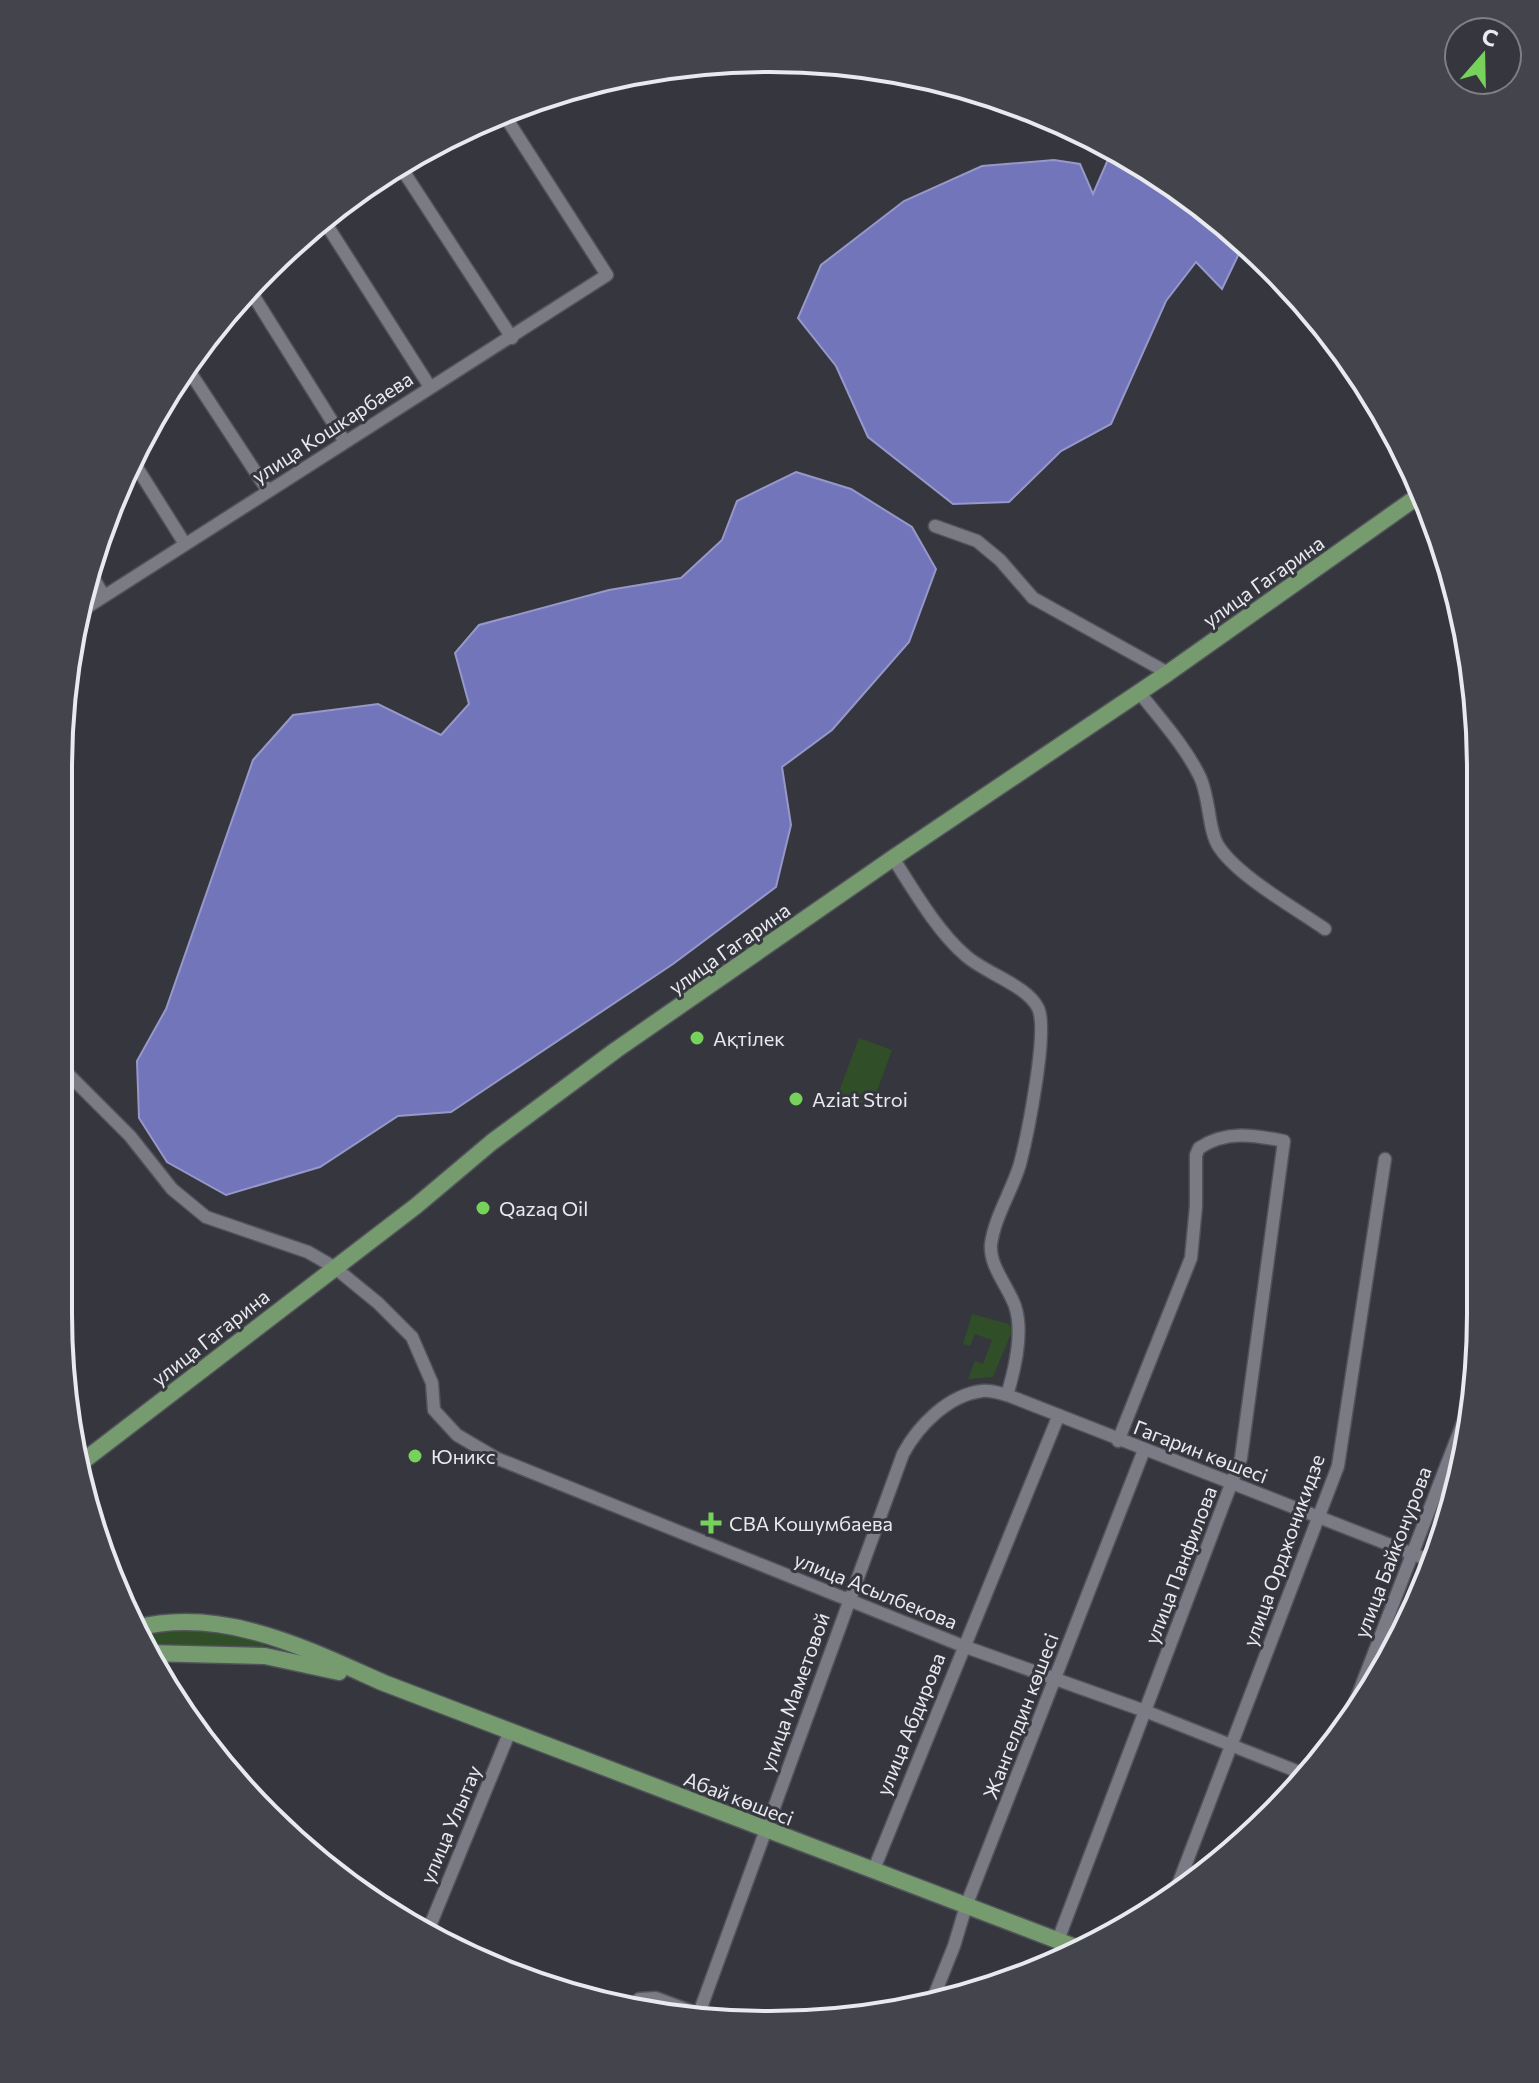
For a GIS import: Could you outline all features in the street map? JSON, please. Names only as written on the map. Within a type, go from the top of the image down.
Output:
[{"type":"main road","name":"улица Гагарина","points":[[87,1458],[416,1206],[492,1142],[616,1050],[1168,673],[1413,500]]},
{"type":"main road","name":"Абай көшесі","points":[[147,1627],[187,1623],[221,1625],[287,1642],[384,1683],[1067,1944]]},
{"type":"main road","name":"Абай көшесі","points":[[160,1653],[265,1656],[384,1683]]},
{"type":"street","name":"улица Кошкарбаева","points":[[92,604],[607,275],[509,123]]},
{"type":"street","points":[[406,175],[512,338]]},
{"type":"street","points":[[329,229],[430,387]]},
{"type":"street","points":[[255,299],[345,442]]},
{"type":"street","points":[[193,377],[268,491]]},
{"type":"street","points":[[139,471],[185,544]]},
{"type":"street","points":[[935,526],[977,541],[1000,560],[1033,598],[1168,673]]},
{"type":"street","points":[[97,585],[104,596]]},
{"type":"street","points":[[1139,692],[1200,776],[1209,799],[1213,833],[1218,846],[1240,870],[1325,929]]},
{"type":"street","points":[[893,858],[952,942],[973,962],[1032,999],[1041,1017],[1038,1065],[1019,1166],[997,1222],[991,1247],[995,1265],[1018,1320],[1018,1340],[1007,1395]]},
{"type":"street","name":"улица Асылбекова","points":[[72,1078],[130,1136],[172,1189],[206,1217],[308,1252],[334,1267],[378,1303],[412,1337],[432,1383],[434,1410],[457,1435],[496,1458],[963,1646],[1145,1711],[1296,1771]]},
{"type":"street","name":"улица Панфилова","points":[[1058,1940],[1241,1458],[1284,1141],[1248,1134],[1231,1135],[1199,1148],[1196,1155],[1196,1206],[1191,1258],[1118,1441]]},
{"type":"street","name":"улица Орджоникидзе","points":[[1181,1876],[1338,1466],[1385,1159]]},
{"type":"street","name":"Гагарин көшесі","points":[[956,1401],[981,1391],[1007,1395],[1422,1558]]},
{"type":"street","name":"улица Маметовой","points":[[701,2007],[910,1442],[940,1410],[956,1401]]},
{"type":"street","name":"улица Абдирова","points":[[874,1869],[1058,1417]]},
{"type":"street","name":"улица Байконурова","points":[[1366,1675],[1455,1444]]},
{"type":"street","name":"Жангелдин көшесі","points":[[936,1990],[966,1906],[1144,1450]]},
{"type":"street","name":"улица Улытау","points":[[431,1923],[510,1731]]},
{"type":"street","points":[[639,1999],[656,1998],[670,2004]]},
{"type":"green space","points":[[859,1038],[892,1050],[871,1107],[838,1094]]},
{"type":"green space","points":[[972,1314],[1009,1324],[1012,1331],[993,1377],[968,1379],[975,1361],[983,1364],[992,1340],[975,1334],[970,1346],[963,1344]]},
{"type":"green space","points":[[233,1632],[264,1641],[264,1645],[262,1648],[156,1645],[150,1633]]},
{"type":"water","points":[[1054,160],[1080,164],[1093,194],[1108,160],[1194,216],[1239,254],[1222,289],[1196,262],[1166,301],[1111,424],[1061,451],[1009,502],[953,504],[868,437],[836,366],[798,318],[821,265],[904,201],[982,166]]},
{"type":"water","points":[[796,472],[851,489],[912,527],[936,569],[909,642],[832,730],[782,767],[791,825],[776,887],[673,964],[451,1112],[398,1116],[320,1167],[226,1195],[167,1162],[139,1118],[137,1061],[166,1009],[253,760],[293,715],[378,704],[441,735],[469,704],[455,653],[479,625],[609,590],[681,578],[722,540],[737,501]]},
{"type":"place","name":"Ақтілек","points":[[697,1038]]},
{"type":"place","name":"Aziat Stroi","points":[[796,1099]]},
{"type":"place","name":"Qazaq Oil","points":[[483,1208]]},
{"type":"place","name":"Юникс","points":[[415,1456]]},
{"type":"place","name":"СВА Кошумбаева","points":[[711,1523]]}]
